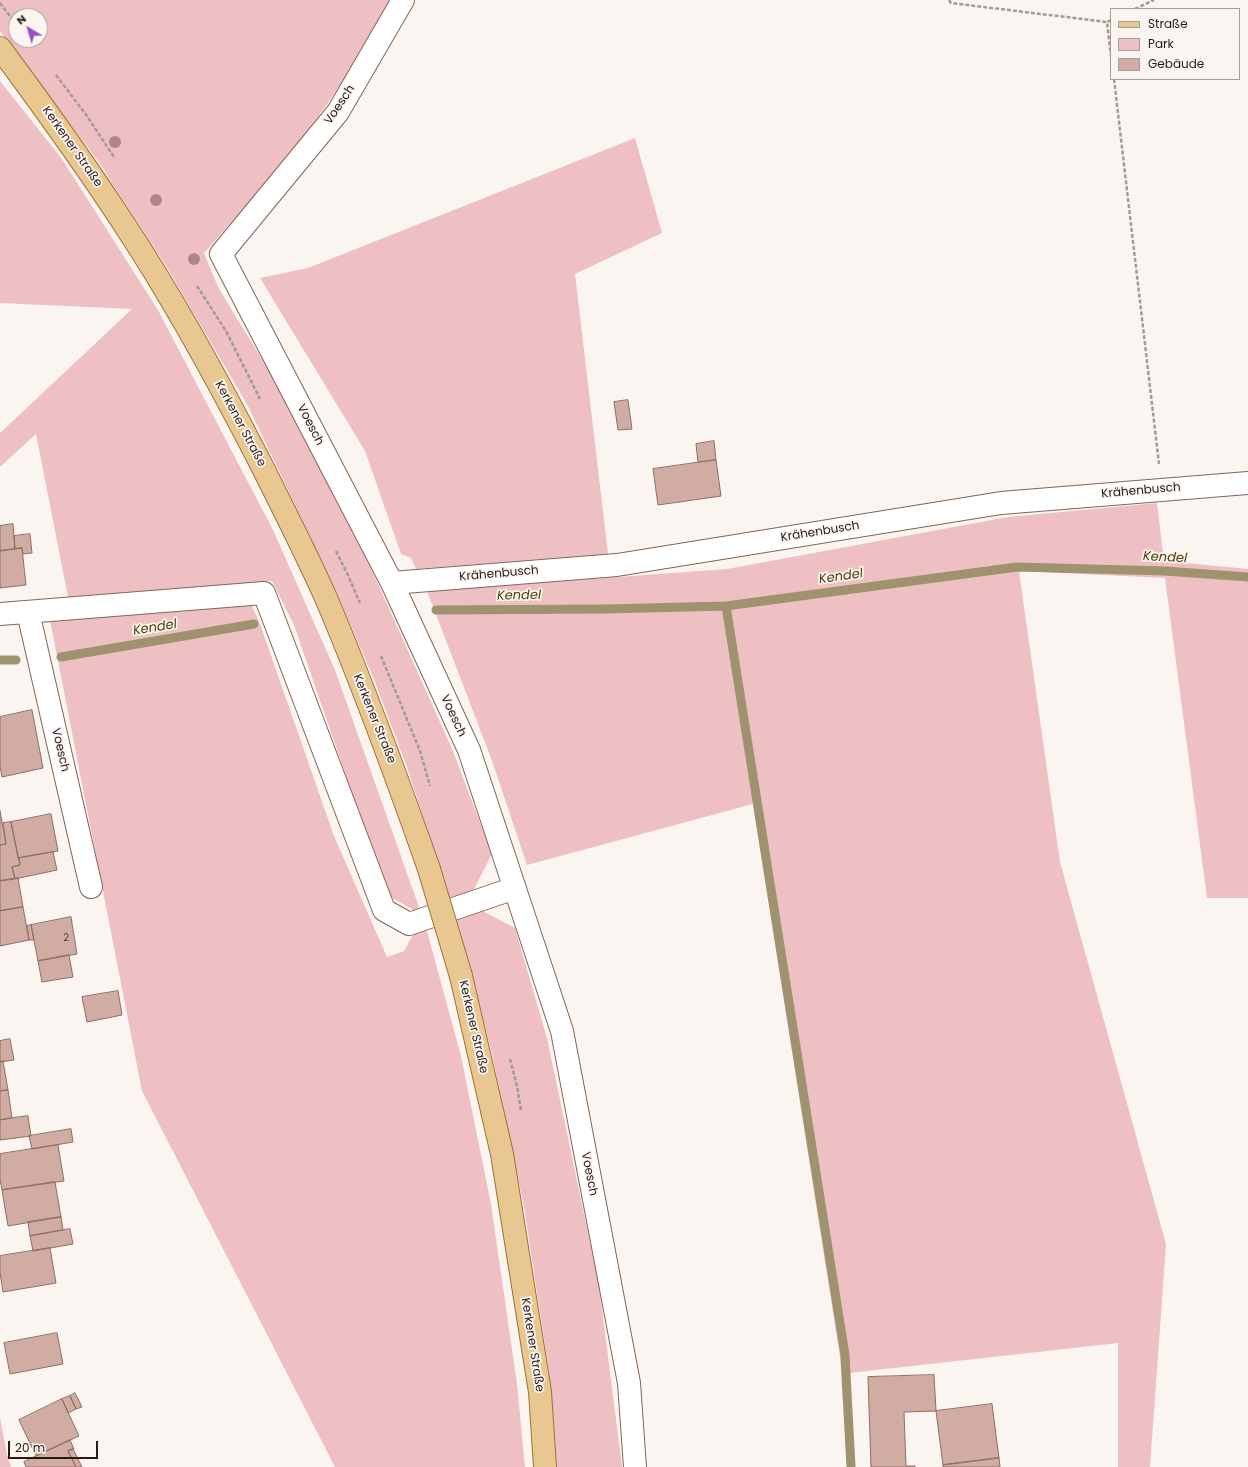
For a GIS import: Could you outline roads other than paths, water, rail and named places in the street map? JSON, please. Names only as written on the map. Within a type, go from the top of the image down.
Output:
[{"type":"main road","name":"Kerkener Straße","points":[[0,48],[43,106],[125,226],[178,310],[236,415],[282,506],[325,597],[388,752],[429,869],[461,976],[502,1154],[540,1392],[545,1467]]},
{"type":"street","name":"Voesch","points":[[403,0],[338,112],[221,254],[392,583],[469,750],[562,1031],[629,1383],[635,1467]]},
{"type":"street","name":"Krähenbusch","points":[[392,583],[617,565],[1001,503],[1248,483]]},
{"type":"street","points":[[0,614],[264,593],[384,910],[409,924],[515,888]]},
{"type":"street","name":"Voesch","points":[[28,612],[91,887]]},
{"type":"waterway","name":"Kendel","points":[[436,610],[605,609],[726,606],[1017,567],[1165,571],[1248,577]]},
{"type":"waterway","points":[[726,606],[845,1355],[851,1467]]},
{"type":"waterway","name":"Kendel","points":[[61,657],[254,624]]},
{"type":"waterway","name":"Kendel","points":[[0,660],[16,660]]}]
